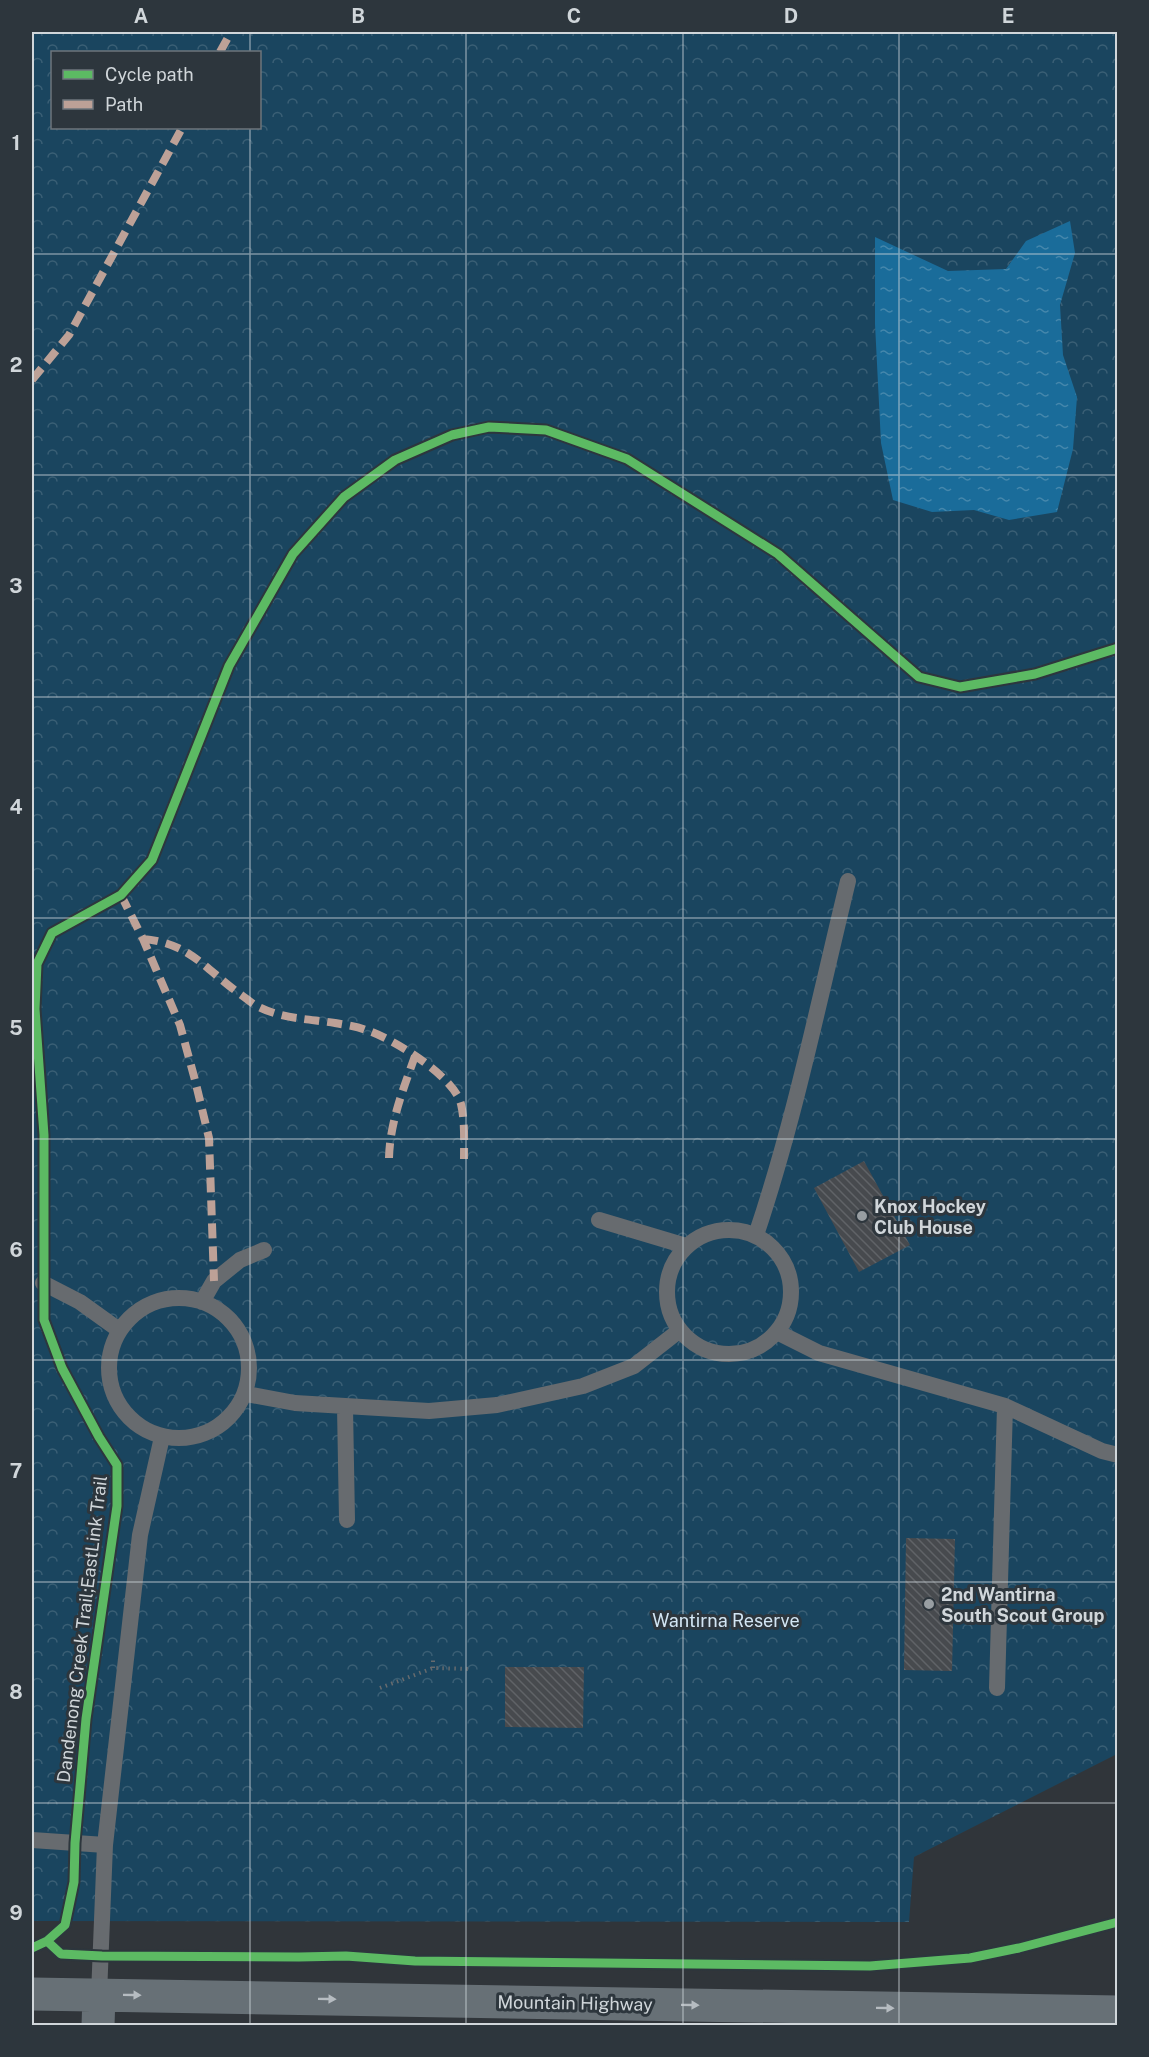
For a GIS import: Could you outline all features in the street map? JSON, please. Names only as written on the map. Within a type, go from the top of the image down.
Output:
[{"type":"main road","name":"Mountain Highway","points":[[32,1994],[98,2010],[1118,2012]]},
{"type":"lane","points":[[756,1235],[777,1173],[848,881]]},
{"type":"lane","points":[[599,1220],[686,1246]]},
{"type":"lane","points":[[725,1229],[756,1235],[774,1247],[786,1265],[792,1287],[789,1308],[777,1332],[760,1346],[740,1353],[718,1353],[698,1345],[680,1330],[670,1311],[667,1289],[671,1268],[686,1246],[704,1234],[725,1229]]},
{"type":"lane","points":[[202,1302],[214,1281],[240,1260],[264,1250]]},
{"type":"lane","points":[[43,1283],[80,1302],[119,1330]]},
{"type":"lane","points":[[182,1298],[202,1302],[224,1313],[240,1332],[249,1355],[249,1380],[246,1394],[233,1415],[214,1430],[191,1439],[162,1437],[139,1428],[122,1410],[111,1388],[108,1363],[119,1330],[136,1312],[157,1301],[182,1298]]},
{"type":"lane","points":[[246,1394],[295,1403],[429,1411],[497,1404],[584,1386],[634,1366],[680,1330]]},
{"type":"lane","points":[[777,1332],[819,1353],[1005,1406],[1102,1451],[1118,1455]]},
{"type":"lane","points":[[997,1688],[1005,1406]]},
{"type":"lane","points":[[345,1407],[347,1520]]},
{"type":"lane","points":[[98,2010],[105,1845],[140,1535],[162,1437]]},
{"type":"lane","points":[[32,1840],[105,1845]]},
{"type":"path","points":[[433,1660],[433,1668]]},
{"type":"path","points":[[380,1688],[433,1668],[472,1669]]},
{"type":"green space","name":"Wantirna Reserve","points":[[32,32],[1117,32],[1117,1754],[914,1857],[909,1922],[32,1921]]},
{"type":"water","points":[[1070,221],[1075,253],[1060,305],[1063,355],[1077,397],[1073,449],[1057,512],[1009,520],[974,510],[932,512],[893,500],[881,443],[875,324],[875,237],[948,271],[1006,269],[1026,241]]},
{"type":"building","name":"Knox Hockey Club House","points":[[864,1161],[910,1245],[859,1272],[814,1188]]},
{"type":"building","name":"2nd Wantirna South Scout Group","points":[[906,1538],[955,1539],[952,1671],[904,1670]]},
{"type":"building","points":[[505,1667],[584,1667],[583,1728],[505,1727]]},
{"type":"marked path","points":[[221,51],[231,32]]},
{"type":"marked path","points":[[32,380],[69,335],[181,129]]},
{"type":"marked path","points":[[121,895],[143,939],[180,1025],[209,1138],[214,1281]]},
{"type":"marked path","points":[[143,939],[159,941],[185,952],[256,1006],[287,1016],[362,1029],[391,1041],[421,1060],[447,1082],[461,1104],[464,1124],[464,1159]]},
{"type":"marked path","points":[[389,1158],[395,1119],[415,1056]]},
{"type":"cycle path","name":"Dandenong Creek Trail;EastLink Trail","points":[[32,1948],[47,1941],[65,1925],[74,1882],[75,1843],[86,1719],[117,1506],[117,1465],[99,1437],[62,1368],[44,1320],[44,1135],[35,1009],[37,964],[52,933],[121,895],[152,860],[229,666],[293,554],[344,497],[395,460],[452,435],[489,427],[546,430],[627,459],[778,554],[919,677],[960,687],[1035,674],[1118,648]]},
{"type":"cycle path","points":[[47,1941],[61,1954],[102,1956],[346,1956],[415,1961],[870,1966],[970,1958],[1019,1948],[1118,1922]]},
{"type":"place","name":"Knox Hockey Club House","points":[[862,1216]]},
{"type":"place","name":"2nd Wantirna South Scout Group","points":[[929,1604]]}]
